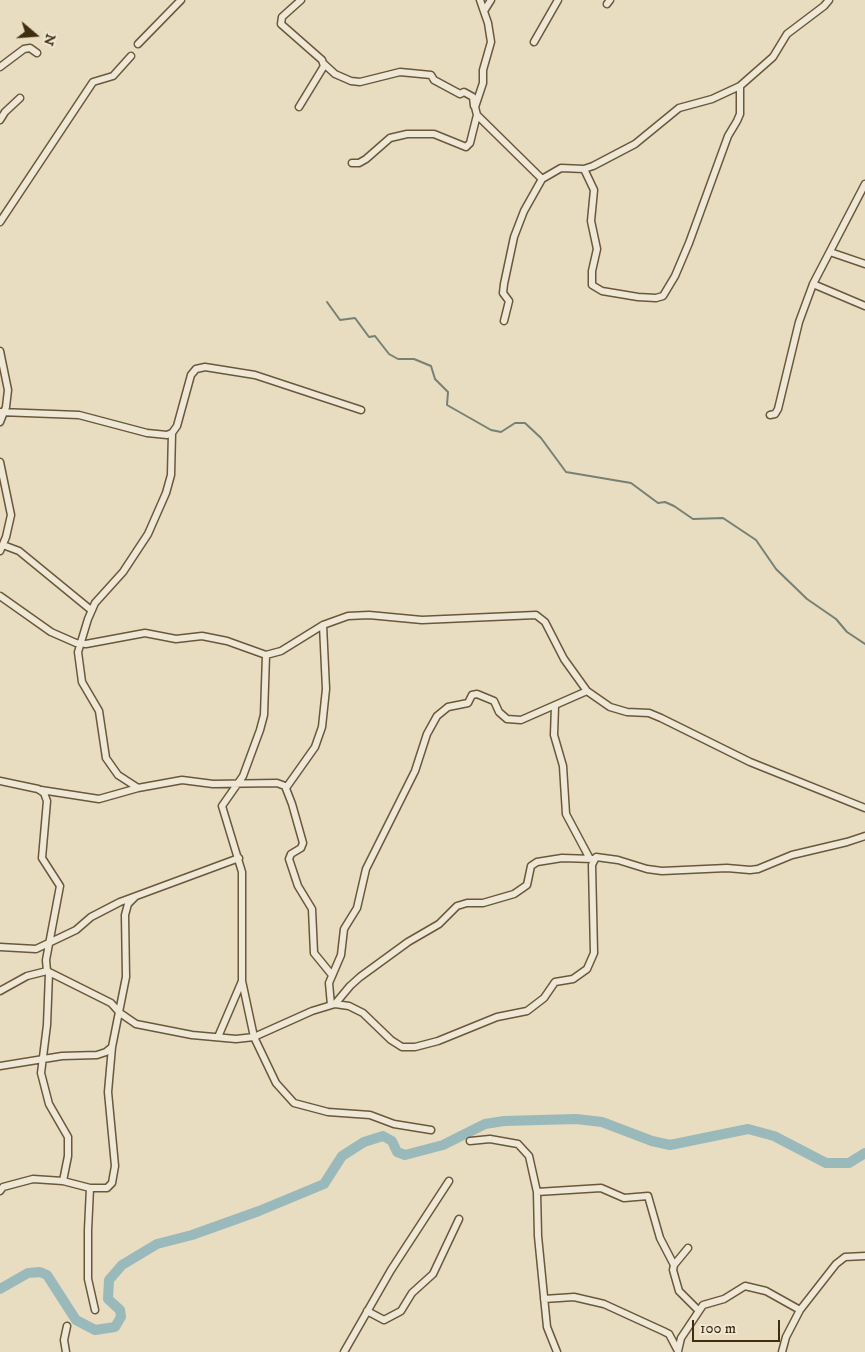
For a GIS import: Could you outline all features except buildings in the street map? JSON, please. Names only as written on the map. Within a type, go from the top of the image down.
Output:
[{"type":"street","points":[[138,44],[181,0]]},
{"type":"street","points":[[301,0],[282,17],[281,24],[335,74],[351,81],[360,82],[400,72],[431,75],[434,80],[460,94],[464,92],[473,97],[476,115],[470,143],[466,147],[434,134],[407,134],[390,138],[366,159],[359,163],[352,163]]},
{"type":"street","points":[[475,107],[483,83],[483,70],[491,42],[480,0]]},
{"type":"street","points":[[484,11],[491,0]]},
{"type":"street","points":[[534,42],[558,0]]},
{"type":"street","points":[[504,321],[509,301],[503,292],[514,237],[524,211],[542,179],[561,168],[584,169],[635,144],[679,108],[712,99],[740,86],[773,57],[787,34],[820,10],[829,0]]},
{"type":"street","points":[[0,67],[24,49],[30,48],[37,53]]},
{"type":"street","points":[[0,222],[93,82],[113,76],[132,56]]},
{"type":"street","points":[[298,107],[318,76],[323,63]]},
{"type":"street","points":[[584,169],[594,190],[590,221],[597,249],[592,271],[592,285],[602,291],[630,296],[656,298],[663,296],[689,243],[728,136],[738,121],[740,114],[740,86]]},
{"type":"street","points":[[0,120],[5,112],[20,98]]},
{"type":"street","points":[[476,115],[542,179]]},
{"type":"street","points":[[770,415],[775,414],[778,409],[799,322],[813,284],[865,184]]},
{"type":"street","points":[[830,252],[865,264]]},
{"type":"street","points":[[813,284],[865,306]]},
{"type":"street","points":[[0,351],[8,390],[0,422]]},
{"type":"street","points":[[2,412],[62,412],[161,435],[172,432],[177,426],[191,375],[196,369],[205,367],[255,375],[361,410]]},
{"type":"street","points":[[138,788],[118,775],[106,758],[100,712],[82,682],[79,644],[91,610],[102,594],[123,572],[148,534],[166,493],[171,475],[172,432]]},
{"type":"street","points":[[0,462],[11,515],[2,548],[18,551],[91,610]]},
{"type":"street","points":[[0,596],[51,632],[79,644],[144,633],[176,639],[202,636],[227,641],[266,655],[281,651],[323,625],[348,616],[360,615],[422,620],[536,615],[545,622],[564,659],[587,691],[610,707],[661,718],[750,762],[865,808]]},
{"type":"street","points":[[286,788],[315,747],[322,727],[326,689],[323,625]]},
{"type":"street","points":[[266,655],[264,715],[239,783],[222,806],[239,858],[244,888],[242,981],[254,1037],[276,1083],[294,1103],[328,1112],[370,1115],[394,1124],[431,1130]]},
{"type":"street","points":[[333,1005],[328,990],[332,974],[341,955],[344,929],[359,902],[366,869],[415,771],[427,734],[437,716],[448,707],[468,703],[472,695],[477,694],[494,701],[502,716],[513,721],[527,718],[587,691]]},
{"type":"street","points":[[0,991],[27,976],[48,972],[111,1004],[136,1024],[218,1037],[245,1039],[254,1037],[312,1011],[333,1005],[349,1006],[363,1013],[391,1040],[405,1048],[429,1043],[497,1017],[527,1010],[544,998],[556,982],[574,979],[590,964],[594,944],[592,859],[566,814],[563,766],[554,735],[555,706]]},
{"type":"street","points":[[0,782],[99,799],[138,788],[182,780],[213,784],[277,783],[286,788],[303,843],[302,848],[291,854],[289,859],[298,886],[312,909],[314,954],[332,974]]},
{"type":"street","points":[[41,790],[47,801],[42,858],[60,886],[49,943],[47,1025],[41,1060],[42,1082],[49,1104],[68,1138],[68,1156],[63,1181]]},
{"type":"street","points":[[333,1005],[360,976],[408,942],[439,924],[457,906],[483,903],[514,894],[527,885],[532,866],[537,862],[562,858],[592,859],[603,857],[647,869],[662,871],[721,868],[750,870],[758,869],[792,855],[865,836]]},
{"type":"street","points":[[0,947],[36,949],[76,930],[100,912],[239,858]]},
{"type":"street","points":[[1,1188],[26,1180],[63,1181],[90,1188],[110,1186],[115,1174],[108,1098],[112,1047],[126,977],[125,915],[128,904],[135,897]]},
{"type":"street","points":[[218,1037],[242,981]]},
{"type":"street","points":[[0,1066],[62,1056],[97,1055],[106,1052],[112,1047]]},
{"type":"street","points":[[470,1140],[490,1140],[518,1144],[529,1156],[537,1192],[536,1215],[547,1327],[557,1352]]},
{"type":"street","points":[[344,1352],[367,1311],[449,1182]]},
{"type":"street","points":[[90,1188],[88,1279],[95,1310]]},
{"type":"street","points":[[537,1192],[601,1188],[624,1198],[648,1196],[660,1238],[674,1265]]},
{"type":"street","points":[[367,1311],[384,1320],[398,1314],[412,1292],[433,1274],[460,1219]]},
{"type":"street","points":[[688,1248],[674,1265],[673,1270],[679,1291],[698,1310]]},
{"type":"street","points":[[782,1352],[786,1337],[800,1310],[840,1260],[846,1257],[865,1256]]},
{"type":"street","points":[[678,1352],[680,1338],[698,1310],[707,1302],[724,1299],[742,1287],[750,1286],[800,1310]]},
{"type":"street","points":[[544,1299],[574,1298],[598,1302],[669,1334],[678,1352]]},
{"type":"street","points":[[66,1352],[64,1340],[67,1326]]},
{"type":"waterway","points":[[327,302],[340,320],[355,318],[369,337],[375,336],[389,354],[398,359],[414,359],[431,366],[435,379],[448,392],[447,405],[491,430],[501,432],[515,423],[525,423],[541,438],[566,472],[631,483],[658,503],[665,502],[674,506],[693,519],[723,518],[756,540],[776,569],[807,599],[836,619],[847,632],[865,644]]},
{"type":"waterway","points":[[0,1289],[28,1273],[40,1272],[47,1275],[76,1320],[95,1330],[115,1327],[121,1317],[120,1310],[108,1299],[109,1280],[122,1265],[157,1244],[192,1235],[259,1211],[324,1184],[342,1156],[364,1142],[383,1136],[392,1141],[397,1152],[405,1155],[443,1145],[485,1124],[504,1121],[576,1119],[602,1122],[652,1141],[670,1145],[748,1129],[774,1136],[826,1163],[849,1163],[865,1153]]}]
